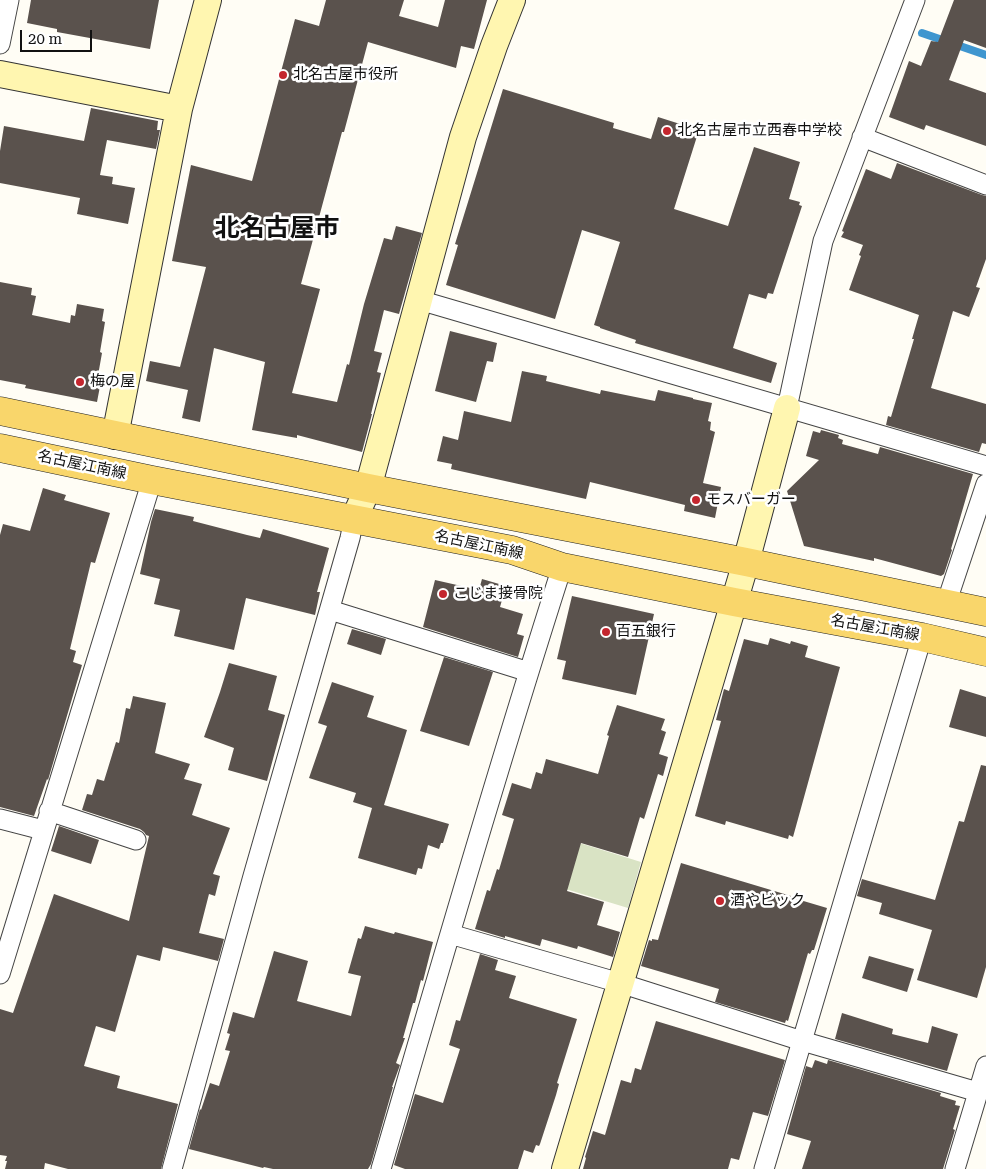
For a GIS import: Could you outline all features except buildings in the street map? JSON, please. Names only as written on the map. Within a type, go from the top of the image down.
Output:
[{"type":"main road","points":[[0,411],[368,488],[746,562],[986,612]]},
{"type":"main road","name":"名古屋江南線","points":[[0,448],[152,480],[512,550],[562,567],[734,602],[922,637],[986,652]]},
{"type":"street","points":[[0,44],[9,0]]},
{"type":"street","points":[[115,436],[178,109],[208,0]]},
{"type":"street","points":[[172,1169],[354,519],[368,488],[464,137],[494,46],[512,0]]},
{"type":"street","points":[[565,1169],[746,562],[787,408],[823,241],[915,0]]},
{"type":"street","points":[[0,74],[178,109]]},
{"type":"street","points":[[862,137],[986,185]]},
{"type":"street","points":[[419,300],[986,466]]},
{"type":"street","points":[[0,974],[152,480]]},
{"type":"street","points":[[946,604],[986,484]]},
{"type":"street","points":[[381,1169],[450,934],[562,567]]},
{"type":"street","points":[[330,610],[529,672]]},
{"type":"street","points":[[764,1169],[922,637]]},
{"type":"street","points":[[49,812],[136,840]]},
{"type":"street","points":[[0,819],[43,830]]},
{"type":"street","points":[[450,934],[620,983],[802,1041],[978,1092]]},
{"type":"street","points":[[956,1169],[986,1066]]},
{"type":"green space","points":[[573,841],[641,862],[628,908],[559,887]]},
{"type":"waterway","points":[[922,33],[986,55]]},
{"type":"place","name":"北名古屋市役所","points":[[283,75]]},
{"type":"place","name":"北名古屋市立西春中学校","points":[[667,131]]},
{"type":"place","name":"梅の屋","points":[[80,382]]},
{"type":"place","name":"モスバーガー","points":[[696,500]]},
{"type":"place","name":"こじま接骨院","points":[[443,594]]},
{"type":"place","name":"百五銀行","points":[[606,632]]},
{"type":"place","name":"酒やビック","points":[[720,901]]},
{"type":"district","name":"北名古屋市","points":[[277,229]]}]
